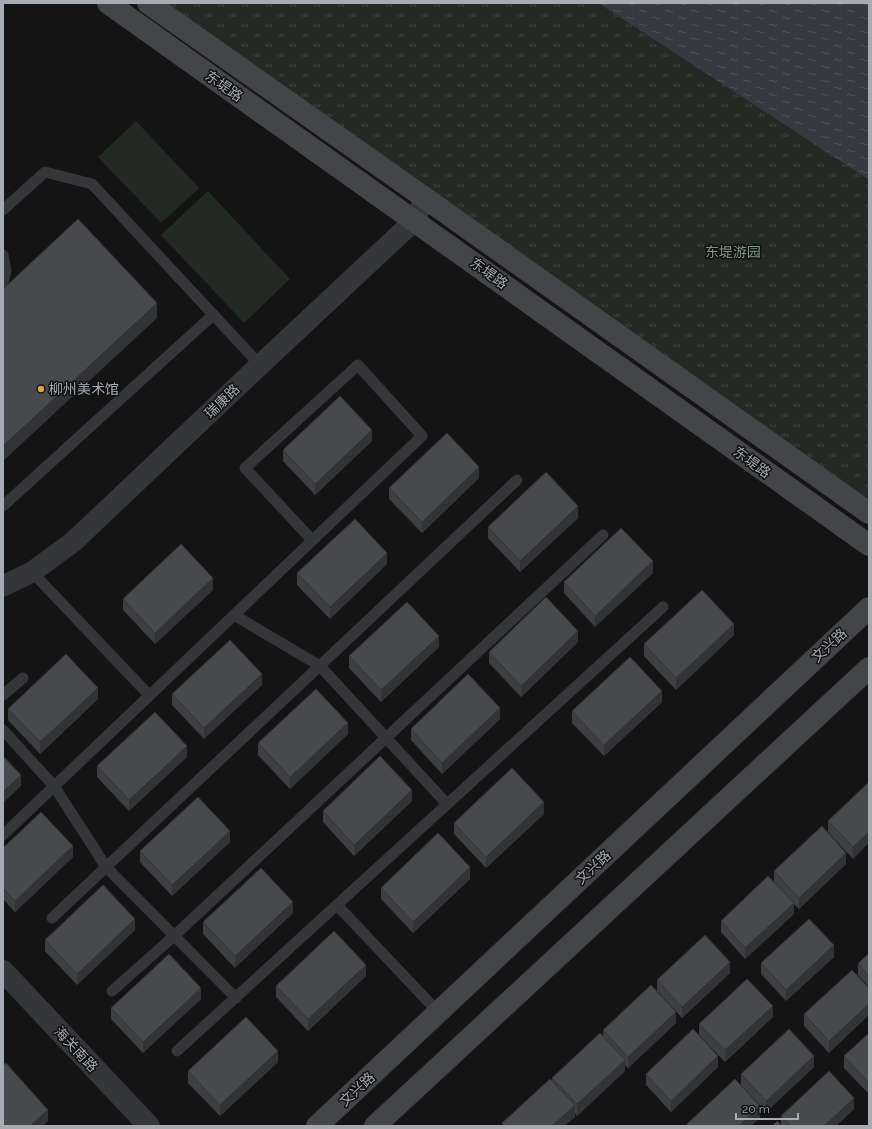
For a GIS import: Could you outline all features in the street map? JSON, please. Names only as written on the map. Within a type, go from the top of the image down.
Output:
[{"type":"main road","name":"东堤路","points":[[108,3],[415,220],[869,545]]},
{"type":"main road","points":[[148,3],[869,513]]},
{"type":"main road","name":"文兴路","points":[[317,1126],[869,608]]},
{"type":"main road","points":[[375,1126],[869,668]]},
{"type":"street","name":"瑞康路","points":[[3,586],[32,572],[73,542],[415,220],[425,198]]},
{"type":"street","name":"海关南路","points":[[3,972],[149,1126]]},
{"type":"lane","points":[[3,210],[45,172],[92,184],[260,365]]},
{"type":"lane","points":[[3,255],[6,270],[3,283]]},
{"type":"lane","points":[[3,506],[214,315]]},
{"type":"lane","points":[[3,835],[422,436],[358,365],[245,468],[312,540]]},
{"type":"lane","points":[[52,918],[517,480]]},
{"type":"lane","points":[[112,991],[174,936],[603,535]]},
{"type":"lane","points":[[32,572],[149,695]]},
{"type":"lane","points":[[177,1051],[663,607]]},
{"type":"lane","points":[[234,615],[320,666],[447,804]]},
{"type":"lane","points":[[3,695],[23,678]]},
{"type":"lane","points":[[3,730],[54,786],[106,867],[236,998]]},
{"type":"lane","points":[[337,905],[438,1012]]},
{"type":"green space","name":"东堤游园","points":[[148,3],[598,3],[869,180],[869,513]]},
{"type":"green space","points":[[136,121],[199,188],[161,223],[98,157]]},
{"type":"green space","points":[[208,191],[290,279],[244,323],[161,235]]},
{"type":"water","points":[[598,3],[869,3],[869,180]]},
{"type":"building","name":"柳州美术馆","points":[[78,219],[157,303],[3,446],[3,289]]},
{"type":"building","points":[[340,396],[372,430],[315,484],[283,450]]},
{"type":"building","points":[[447,433],[479,467],[422,522],[389,488]]},
{"type":"building","points":[[546,472],[578,506],[520,561],[488,527]]},
{"type":"building","points":[[355,519],[387,553],[330,607],[297,573]]},
{"type":"building","points":[[621,528],[653,561],[595,616],[564,582]]},
{"type":"building","points":[[181,544],[213,578],[155,633],[123,599]]},
{"type":"building","points":[[702,590],[734,624],[676,678],[644,644]]},
{"type":"building","points":[[546,597],[578,631],[521,686],[489,652]]},
{"type":"building","points":[[407,602],[439,636],[381,690],[349,656]]},
{"type":"building","points":[[230,640],[262,674],[204,728],[172,694]]},
{"type":"building","points":[[66,654],[98,688],[40,742],[8,709]]},
{"type":"building","points":[[630,657],[662,691],[604,745],[572,711]]},
{"type":"building","points":[[468,674],[500,708],[442,763],[411,729]]},
{"type":"building","points":[[316,689],[348,723],[290,777],[258,743]]},
{"type":"building","points":[[155,712],[187,746],[129,800],[97,766]]},
{"type":"building","points":[[3,756],[21,775],[3,792]]},
{"type":"building","points":[[380,756],[412,790],[354,845],[323,811]]},
{"type":"building","points":[[512,768],[544,802],[486,857],[454,823]]},
{"type":"building","points":[[869,782],[869,832],[853,847],[828,821]]},
{"type":"building","points":[[198,797],[230,831],[172,885],[140,851]]},
{"type":"building","points":[[41,812],[73,846],[15,901],[3,888],[3,848]]},
{"type":"building","points":[[822,826],[846,853],[799,898],[774,871]]},
{"type":"building","points":[[438,833],[470,867],[413,922],[381,888]]},
{"type":"building","points":[[261,868],[293,902],[235,956],[203,922]]},
{"type":"building","points":[[768,876],[794,903],[745,948],[721,921]]},
{"type":"building","points":[[103,885],[135,919],[77,974],[45,940]]},
{"type":"building","points":[[809,919],[834,945],[786,990],[761,963]]},
{"type":"building","points":[[334,931],[366,965],[308,1019],[276,986]]},
{"type":"building","points":[[705,935],[730,962],[682,1007],[657,980]]},
{"type":"building","points":[[869,953],[869,976],[858,964]]},
{"type":"building","points":[[169,954],[201,988],[143,1042],[111,1008]]},
{"type":"building","points":[[852,970],[869,988],[869,1004],[829,1041],[804,1014]]},
{"type":"building","points":[[747,979],[773,1006],[725,1050],[699,1024]]},
{"type":"building","points":[[651,985],[676,1012],[628,1057],[603,1030]]},
{"type":"building","points":[[246,1017],[278,1051],[220,1105],[188,1071]]},
{"type":"building","points":[[693,1029],[718,1056],[671,1101],[646,1074]]},
{"type":"building","points":[[789,1029],[814,1056],[766,1101],[741,1074]]},
{"type":"building","points":[[600,1033],[625,1060],[577,1104],[552,1078]]},
{"type":"building","points":[[869,1033],[869,1083],[844,1056]]},
{"type":"building","points":[[6,1063],[48,1110],[30,1126],[3,1126],[3,1065]]},
{"type":"building","points":[[829,1071],[854,1098],[824,1126],[791,1126],[781,1116]]},
{"type":"building","points":[[550,1079],[575,1105],[552,1126],[504,1126],[502,1123]]},
{"type":"building","points":[[735,1079],[760,1106],[739,1126],[688,1126],[687,1124]]},
{"type":"building","points":[[777,1121],[782,1126],[772,1126]]},
{"type":"place","name":"柳州美术馆","points":[[41,389]]}]
